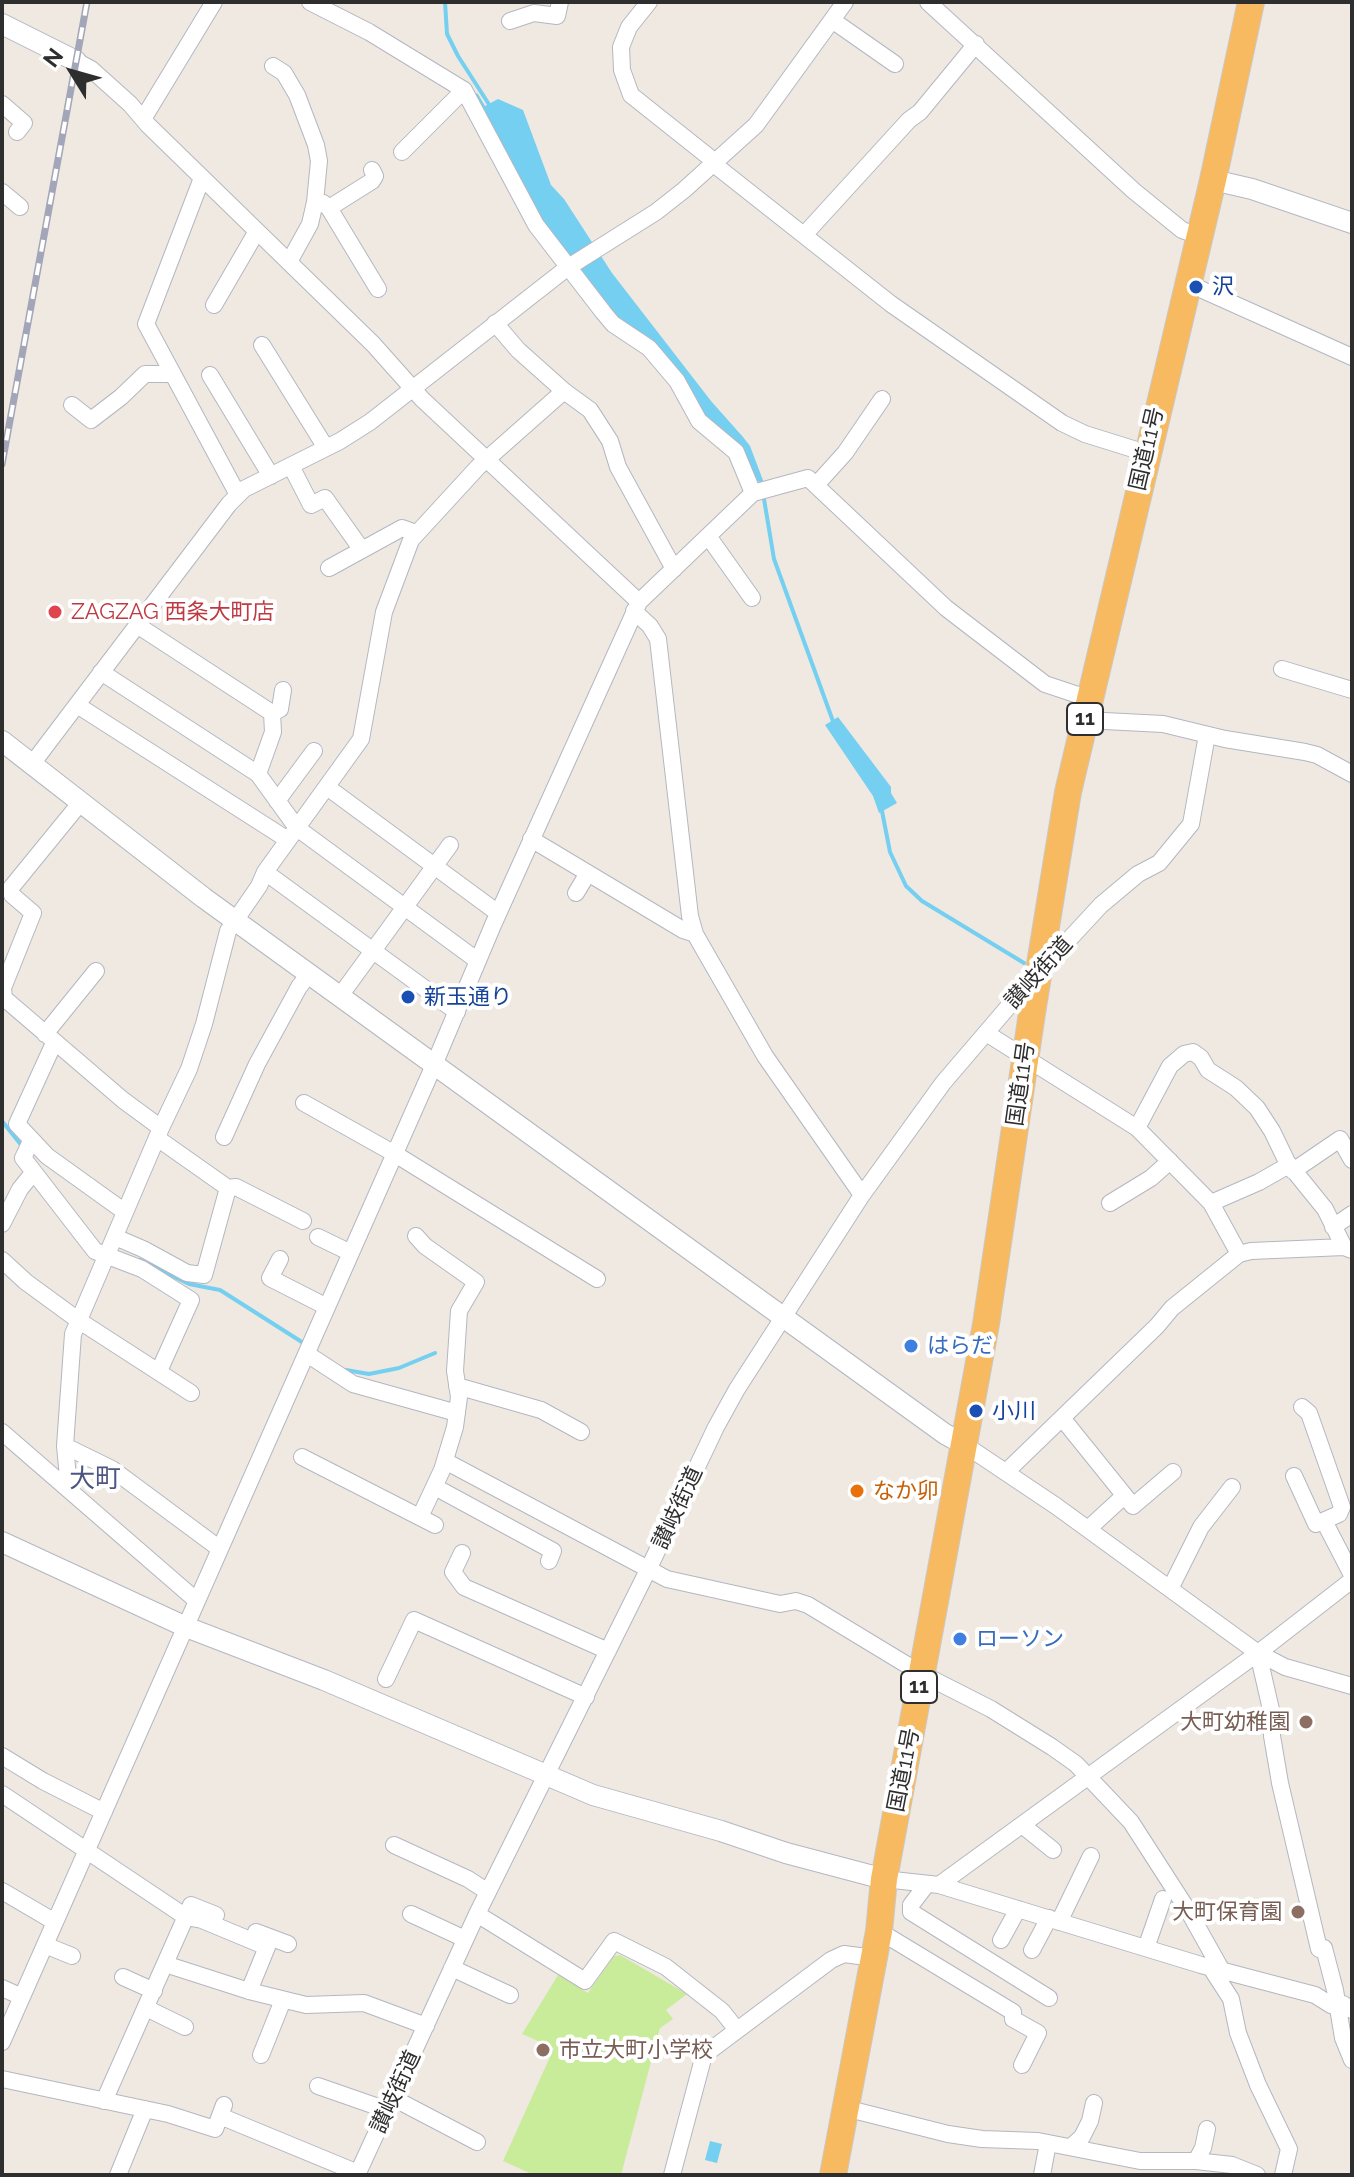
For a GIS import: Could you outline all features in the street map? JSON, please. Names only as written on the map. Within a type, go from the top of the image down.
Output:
[{"type":"highway","name":"国道11号","points":[[833,2175],[986,1324],[1068,792],[1213,180],[1251,2]]},
{"type":"street","points":[[143,119],[214,2]]},
{"type":"street","points":[[310,2],[369,32],[464,90],[524,207],[613,324],[649,348],[677,381],[699,421],[736,452],[759,491]]},
{"type":"street","points":[[510,21],[534,13],[557,16],[560,2]]},
{"type":"street","points":[[649,2],[629,27],[621,47],[622,70],[631,95],[891,304],[1062,423],[1085,434],[1146,453]]},
{"type":"street","points":[[32,764],[244,489],[370,422],[569,266],[656,212],[715,164],[756,125],[845,2]]},
{"type":"street","points":[[928,2],[1134,191],[1182,230],[1199,236]]},
{"type":"street","points":[[832,20],[895,64]]},
{"type":"street","points":[[4,28],[91,69],[112,87],[636,607],[650,626],[658,639],[690,916],[695,934],[765,1056],[862,1195]]},
{"type":"street","points":[[804,235],[909,120],[920,112],[976,44]]},
{"type":"street","points":[[273,66],[284,73],[297,95],[316,145],[322,205],[378,289]]},
{"type":"street","points":[[402,152],[464,90]]},
{"type":"street","points":[[2,104],[24,123],[17,132]]},
{"type":"street","points":[[289,262],[322,205],[372,181],[375,176],[372,170]]},
{"type":"street","points":[[202,178],[146,324],[238,495]]},
{"type":"street","points":[[1213,180],[1252,189],[1352,223]]},
{"type":"street","points":[[2,192],[20,207]]},
{"type":"street","points":[[214,305],[257,231]]},
{"type":"street","points":[[1187,283],[1352,357]]},
{"type":"street","points":[[495,323],[518,350],[590,410],[610,441],[618,467],[674,569]]},
{"type":"street","points":[[262,345],[326,448]]},
{"type":"street","points":[[72,405],[91,420],[145,374],[172,374]]},
{"type":"street","points":[[210,375],[271,476]]},
{"type":"street","points":[[69,1488],[65,1446],[73,1334],[189,1069],[228,931],[265,872],[361,739],[384,612],[416,533],[488,460],[564,391]]},
{"type":"street","points":[[817,484],[845,453],[882,399]]},
{"type":"street","points":[[291,466],[311,505],[325,498],[362,550]]},
{"type":"street","points":[[2,2042],[395,1154],[498,913],[636,607],[708,536],[759,491],[808,478],[946,608],[1045,684],[1088,709],[1317,755],[1351,770]]},
{"type":"street","points":[[329,568],[402,528],[416,533]]},
{"type":"street","points":[[708,536],[752,598]]},
{"type":"street","points":[[137,625],[272,713]]},
{"type":"street","points":[[1282,669],[1352,690]]},
{"type":"street","points":[[101,672],[258,774],[277,801],[293,834]]},
{"type":"street","points":[[272,713],[280,709],[283,690]]},
{"type":"street","points":[[77,705],[293,834],[405,907],[478,961]]},
{"type":"street","points":[[258,774],[273,732],[272,713]]},
{"type":"street","name":"讃岐街道","points":[[358,2174],[465,1939],[716,1427],[783,1317],[912,1124],[1038,972],[1101,905],[1138,874],[1159,863],[1191,824],[1207,735]]},
{"type":"street","points":[[2,741],[235,920],[945,1434],[1007,1471],[1258,1653],[1285,1667],[1352,1686]]},
{"type":"street","points":[[277,801],[314,751]]},
{"type":"street","points":[[327,787],[498,913]]},
{"type":"street","points":[[81,802],[10,889],[12,895],[33,913],[3,988],[4,998],[159,1133],[228,1188],[236,1187],[303,1221]]},
{"type":"street","points":[[531,839],[683,930],[695,934]]},
{"type":"street","points":[[340,996],[450,845]]},
{"type":"street","points":[[265,872],[457,1012]]},
{"type":"street","points":[[576,893],[588,873]]},
{"type":"street","points":[[96,971],[49,1038],[17,1124],[28,1147],[33,1173],[95,1251],[143,1249],[187,1273],[204,1275],[228,1188]]},
{"type":"street","points":[[224,1137],[257,1064],[309,974]]},
{"type":"street","points":[[986,1033],[1137,1128],[1211,1203],[1239,1254]]},
{"type":"street","points":[[1137,1128],[1170,1066],[1184,1054],[1193,1052],[1208,1070],[1236,1088],[1257,1108],[1291,1168],[1325,1209],[1348,1249]]},
{"type":"street","points":[[304,1103],[395,1154],[597,1279]]},
{"type":"street","points":[[1211,1203],[1291,1168],[1340,1139],[1352,1160]]},
{"type":"street","points":[[28,1147],[47,1156],[125,1212]]},
{"type":"street","points":[[1110,1203],[1151,1178],[1170,1161]]},
{"type":"street","points":[[2,1224],[20,1189],[33,1173]]},
{"type":"street","points":[[1333,1227],[1352,1214]]},
{"type":"street","points":[[302,1457],[428,1521],[457,1413],[455,1371],[459,1311],[476,1282],[425,1246],[416,1236]]},
{"type":"street","points":[[318,1237],[351,1253]]},
{"type":"street","points":[[110,1248],[191,1300],[159,1371]]},
{"type":"street","points":[[1007,1471],[1172,1308],[1239,1254],[1251,1251],[1348,1249]]},
{"type":"street","points":[[280,1259],[270,1278],[327,1307]]},
{"type":"street","points":[[2,1260],[78,1320],[191,1393]]},
{"type":"street","points":[[309,1348],[353,1384],[457,1413]]},
{"type":"street","points":[[457,1386],[541,1410],[581,1432]]},
{"type":"street","points":[[1294,1476],[1316,1524],[1339,1514],[1342,1507],[1309,1413],[1302,1407]]},
{"type":"street","points":[[1062,1418],[1133,1506],[1173,1472]]},
{"type":"street","points":[[2,1432],[197,1601]]},
{"type":"street","points":[[65,1446],[112,1469],[220,1549]]},
{"type":"street","points":[[445,1461],[667,1579],[780,1604],[796,1601],[808,1605],[922,1674],[1015,1724],[1076,1764],[1131,1822],[1189,1912],[1231,1999],[1238,2033],[1258,2085],[1289,2149],[1283,2175]]},
{"type":"street","points":[[435,1487],[553,1551],[549,1561]]},
{"type":"street","points":[[1170,1589],[1201,1527],[1232,1487]]},
{"type":"street","points":[[1088,1529],[1124,1496]]},
{"type":"street","points":[[1049,1998],[1015,1985],[961,1952],[911,1912],[911,1905],[933,1884],[1022,1825],[1258,1653],[1352,1577],[1324,1521]]},
{"type":"street","points":[[2,1542],[186,1627],[361,1696],[593,1795],[884,1879],[933,1884],[1216,1969],[1315,1995],[1331,2005],[1344,2006]]},
{"type":"street","points":[[462,1553],[453,1572],[464,1587],[608,1651]]},
{"type":"street","points":[[386,1679],[414,1620],[586,1697]]},
{"type":"street","points":[[1258,1653],[1272,1714],[1272,1736],[1280,1783],[1319,1949],[1324,1948],[1344,2006]]},
{"type":"street","points":[[2,1756],[104,1812]]},
{"type":"street","points":[[2,1794],[186,1917],[202,1920],[267,1947],[249,1991]]},
{"type":"street","points":[[1022,1825],[1053,1851]]},
{"type":"street","points":[[394,1845],[468,1879],[488,1892]]},
{"type":"street","points":[[1032,1950],[1054,1920],[1091,1856]]},
{"type":"street","points":[[2,1891],[55,1922]]},
{"type":"street","points":[[1146,1948],[1163,1899]]},
{"type":"street","points":[[104,2101],[191,1905],[288,1944]]},
{"type":"street","points":[[1001,1940],[1018,1909]]},
{"type":"street","points":[[411,1914],[465,1939]]},
{"type":"street","points":[[477,1914],[585,1981],[614,1941],[666,1967],[722,2011],[737,2030]]},
{"type":"street","points":[[879,1931],[1013,2012],[1013,2019],[1038,2033],[1022,2065]]},
{"type":"street","points":[[45,1945],[72,1956]]},
{"type":"street","points":[[672,2175],[704,2055],[831,1960],[844,1954],[874,1958]]},
{"type":"street","points":[[165,1964],[249,1991],[306,2005],[364,2003],[426,2026]]},
{"type":"street","points":[[452,1968],[510,1995]]},
{"type":"street","points":[[123,1977],[154,1991]]},
{"type":"street","points":[[1352,1987],[1342,1995],[1343,2038],[1352,2060]]},
{"type":"street","points":[[2,1988],[22,1997]]},
{"type":"street","points":[[261,2055],[283,2000]]},
{"type":"street","points":[[146,2008],[185,2027]]},
{"type":"street","points":[[2,2079],[145,2109],[215,2129],[222,2110],[358,2174]]},
{"type":"street","points":[[318,2086],[390,2104],[477,2142]]},
{"type":"street","points":[[1071,2147],[1082,2137],[1094,2103]]},
{"type":"street","points":[[845,2108],[948,2134],[1048,2143],[1140,2161],[1232,2165],[1257,2175]]},
{"type":"street","points":[[118,2175],[145,2109]]},
{"type":"street","points":[[1203,2166],[1207,2129]]},
{"type":"street","points":[[1042,2175],[1048,2143]]},
{"type":"green space","points":[[620,1955],[687,1994],[666,2010],[673,2019],[660,2028],[621,2175],[534,2175],[503,2161],[554,2048],[522,2034],[558,1975],[588,1993],[614,1956]]},
{"type":"water","points":[[473,92],[478,94],[485,106],[498,99],[523,110],[551,185],[564,199],[612,273],[711,401],[750,446],[764,483],[756,481],[641,333],[612,314],[540,223]]},
{"type":"water","points":[[838,717],[891,787],[897,803],[879,813],[873,796],[825,725]]},
{"type":"water","points":[[710,2141],[722,2144],[717,2163],[705,2160]]},
{"type":"waterway","points":[[445,2],[447,34],[490,106]]},
{"type":"waterway","points":[[763,493],[774,559],[834,724]]},
{"type":"waterway","points":[[881,806],[890,852],[906,886],[922,901],[1024,963]]},
{"type":"waterway","points":[[2,1121],[22,1146]]},
{"type":"waterway","points":[[140,1260],[189,1284],[220,1290],[305,1344]]},
{"type":"waterway","points":[[346,1370],[369,1374],[399,1368],[435,1353]]},
{"type":"railway","points":[[2,464],[87,2]]},
{"type":"place","name":"沢","points":[[1196,287]]},
{"type":"place","name":"ZAGZAG 西条大町店","points":[[55,612]]},
{"type":"place","name":"新玉通り","points":[[408,997]]},
{"type":"place","name":"はらだ","points":[[911,1346]]},
{"type":"place","name":"小川","points":[[976,1411]]},
{"type":"place","name":"なか卯","points":[[857,1491]]},
{"type":"place","name":"ローソン","points":[[960,1639]]},
{"type":"place","name":"大町幼稚園","points":[[1306,1722]]},
{"type":"place","name":"大町保育園","points":[[1298,1912]]},
{"type":"place","name":"市立大町小学校","points":[[543,2050]]},
{"type":"district","name":"大町","points":[[95,1479]]}]
